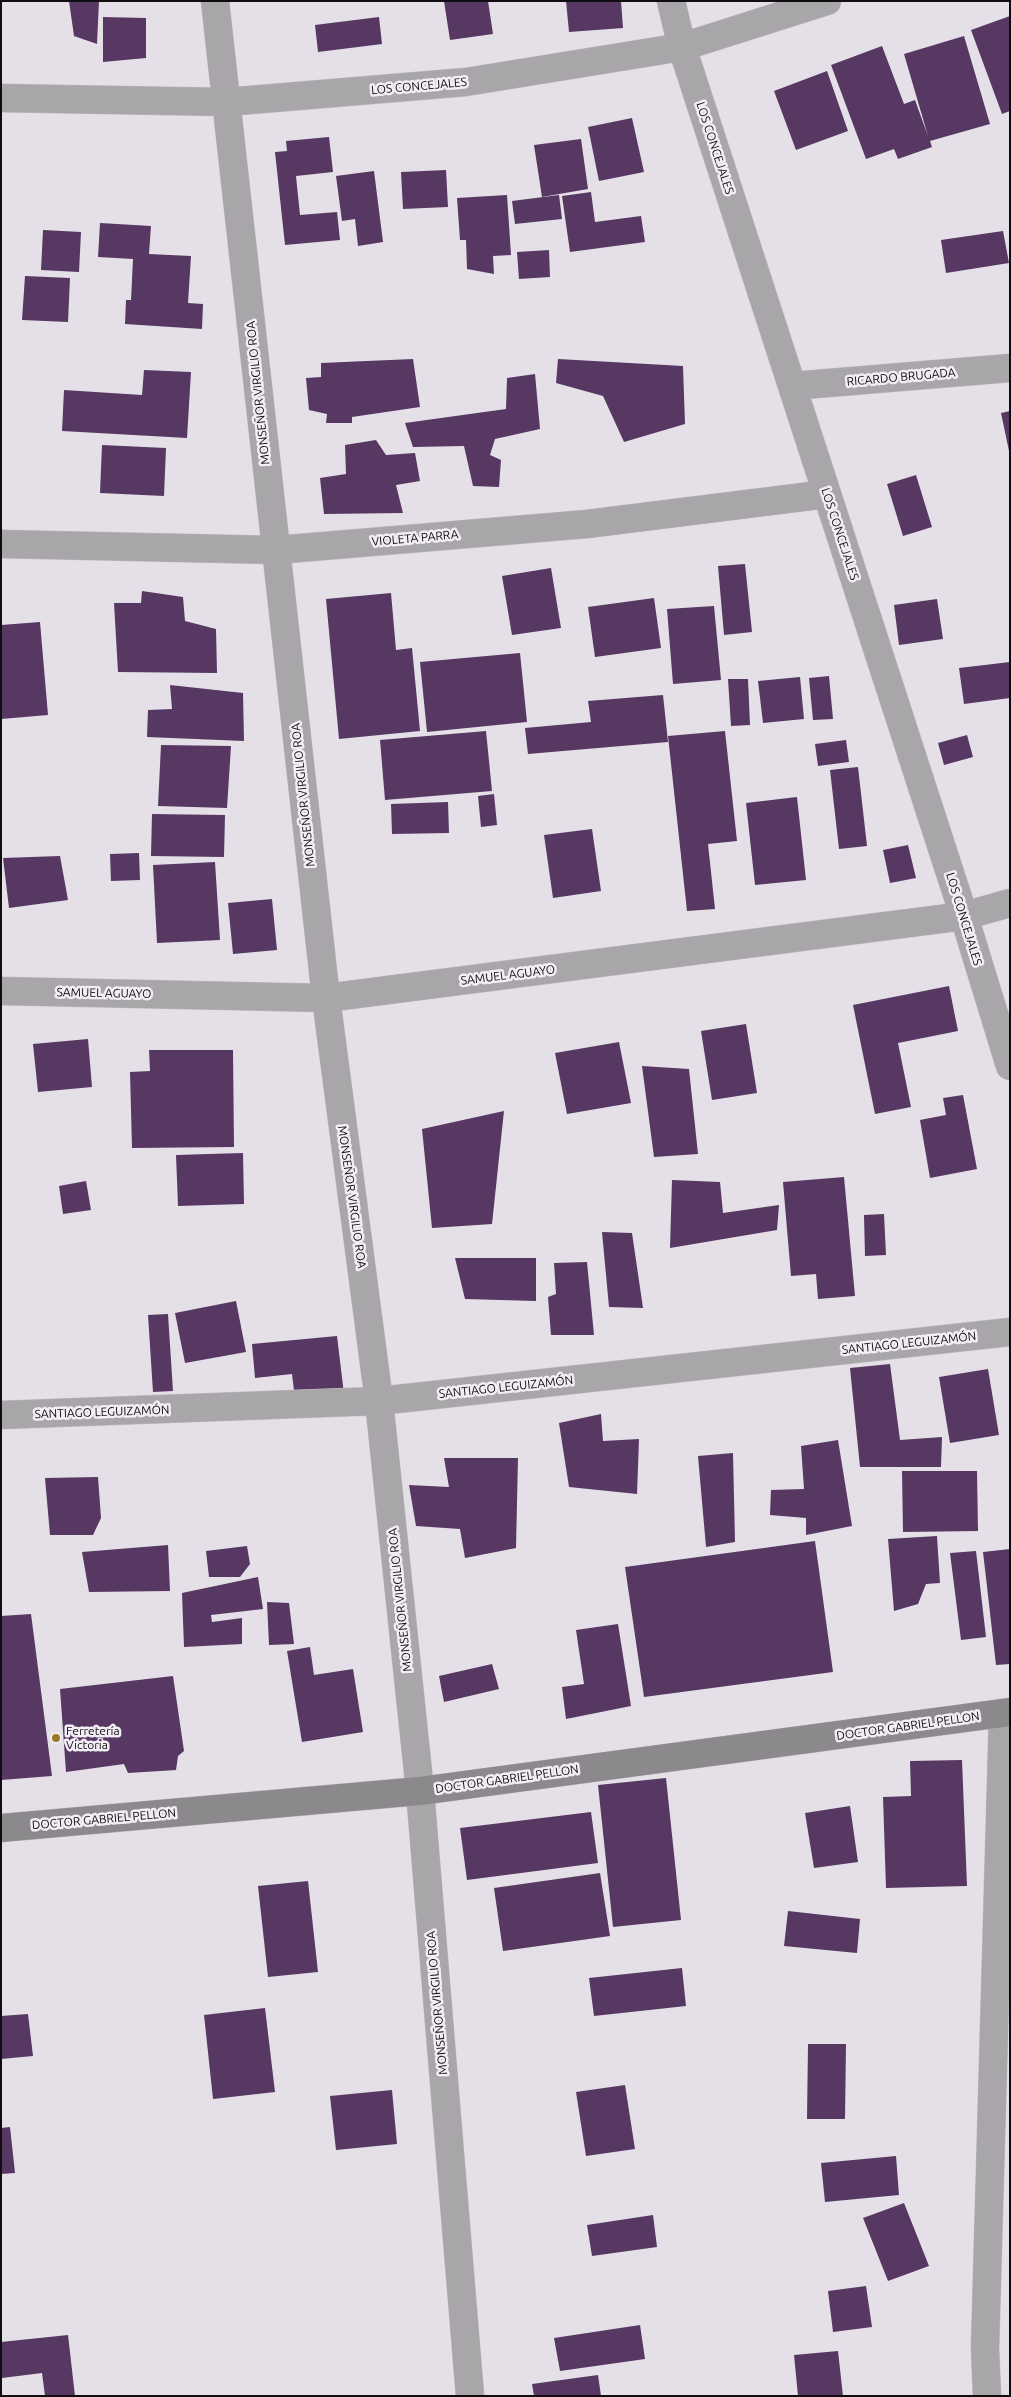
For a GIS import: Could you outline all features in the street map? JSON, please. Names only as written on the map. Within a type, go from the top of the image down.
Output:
[{"type":"street","name":"MONSEÑOR VIRGILIO ROA","points":[[214,1],[326,998],[379,1401],[420,1791],[470,2396]]},
{"type":"street","name":"LOS CONCEJALES","points":[[670,1],[682,47],[964,916],[1010,1066]]},
{"type":"street","name":"LOS CONCEJALES","points":[[1,98],[226,102],[466,82],[682,47],[827,1]]},
{"type":"street","name":"RICARDO BRUGADA","points":[[792,386],[1010,368]]},
{"type":"street","name":"VIOLETA PARRA","points":[[1,544],[276,550],[587,524],[827,494]]},
{"type":"street","name":"SAMUEL AGUAYO","points":[[1,991],[326,998],[964,916],[1010,903]]},
{"type":"street","name":"SANTIAGO LEGUIZAMÓN","points":[[1,1415],[379,1401],[1010,1332]]},
{"type":"street","name":"DOCTOR GABRIEL PELLON","points":[[1,1828],[420,1791],[1007,1713]]},
{"type":"street","points":[[987,2396],[985,2348],[1007,1713]]},
{"type":"building","points":[[69,1],[99,1],[97,44],[74,36]]},
{"type":"building","points":[[444,1],[488,1],[493,34],[450,40]]},
{"type":"building","points":[[566,1],[621,1],[623,28],[569,32]]},
{"type":"building","points":[[1010,16],[1010,111],[1002,114],[971,30]]},
{"type":"building","points":[[103,17],[146,18],[146,58],[103,62]]},
{"type":"building","points":[[379,17],[382,44],[318,52],[315,25]]},
{"type":"building","points":[[964,36],[990,124],[930,141],[932,147],[898,159],[894,149],[866,159],[831,65],[882,46],[904,104],[915,100],[928,136],[904,54]]},
{"type":"building","points":[[827,71],[848,131],[796,150],[774,91]]},
{"type":"building","points":[[632,118],[644,172],[599,181],[588,127]]},
{"type":"building","points":[[329,137],[333,172],[296,176],[300,215],[337,212],[340,240],[285,245],[275,152],[287,151],[286,141]]},
{"type":"building","points":[[581,139],[588,189],[542,197],[534,145]]},
{"type":"building","points":[[446,170],[448,207],[403,209],[401,172]]},
{"type":"building","points":[[374,171],[383,242],[358,246],[355,219],[342,221],[336,176]]},
{"type":"building","points":[[591,192],[595,222],[641,216],[645,242],[570,252],[562,196]]},
{"type":"building","points":[[507,195],[511,255],[493,256],[494,274],[467,269],[466,240],[460,240],[457,198]]},
{"type":"building","points":[[559,195],[562,219],[515,224],[512,201]]},
{"type":"building","points":[[100,223],[151,226],[149,254],[191,256],[188,303],[203,304],[202,329],[125,324],[126,300],[131,300],[133,259],[98,257]]},
{"type":"building","points":[[43,230],[81,232],[79,272],[41,270]]},
{"type":"building","points":[[1003,231],[1009,263],[946,273],[941,240]]},
{"type":"building","points":[[549,250],[550,277],[519,279],[517,252]]},
{"type":"building","points":[[25,276],[70,278],[68,322],[22,320]]},
{"type":"building","points":[[413,359],[420,407],[352,417],[352,423],[326,423],[327,414],[309,410],[306,378],[321,377],[321,363]]},
{"type":"building","points":[[558,359],[683,366],[685,424],[624,442],[603,396],[556,383]]},
{"type":"building","points":[[144,370],[191,372],[187,438],[62,431],[64,390],[142,395]]},
{"type":"building","points":[[535,374],[540,429],[495,439],[490,455],[501,460],[499,487],[473,486],[464,446],[413,447],[405,423],[506,409],[507,378]]},
{"type":"building","points":[[1010,411],[1010,451],[1009,451],[1001,413]]},
{"type":"building","points":[[376,440],[386,455],[415,453],[420,481],[396,485],[403,513],[324,514],[320,478],[346,474],[345,445]]},
{"type":"building","points":[[102,445],[166,448],[164,496],[100,493]]},
{"type":"building","points":[[916,475],[932,527],[903,536],[887,484]]},
{"type":"building","points":[[745,564],[752,632],[724,635],[718,566]]},
{"type":"building","points":[[551,568],[561,628],[512,635],[502,576]]},
{"type":"building","points":[[142,591],[183,597],[185,621],[216,629],[217,673],[118,672],[114,603],[141,603]]},
{"type":"building","points":[[391,593],[396,650],[412,648],[420,731],[339,739],[326,599]]},
{"type":"building","points":[[654,598],[661,648],[595,657],[588,607]]},
{"type":"building","points":[[937,599],[943,639],[899,645],[894,605]]},
{"type":"building","points":[[714,606],[721,680],[673,684],[667,609]]},
{"type":"building","points":[[40,622],[48,715],[1,719],[1,625]]},
{"type":"building","points":[[520,653],[527,722],[427,732],[420,662]]},
{"type":"building","points":[[1010,662],[1010,698],[964,704],[959,668]]},
{"type":"building","points":[[829,676],[833,719],[813,720],[809,678]]},
{"type":"building","points":[[800,677],[804,719],[763,723],[758,681]]},
{"type":"building","points":[[728,679],[748,679],[750,725],[731,726]]},
{"type":"building","points":[[170,685],[243,693],[244,741],[147,737],[148,710],[172,709]]},
{"type":"building","points":[[663,695],[668,742],[528,754],[525,728],[591,722],[588,701]]},
{"type":"building","points":[[486,731],[492,791],[385,800],[380,740]]},
{"type":"building","points":[[725,731],[737,841],[708,844],[715,909],[687,911],[668,736]]},
{"type":"building","points":[[967,735],[973,757],[944,765],[938,743]]},
{"type":"building","points":[[846,740],[849,762],[818,766],[815,744]]},
{"type":"building","points":[[161,745],[231,746],[227,808],[158,806]]},
{"type":"building","points":[[858,767],[867,846],[839,849],[830,770]]},
{"type":"building","points":[[494,794],[497,825],[481,827],[478,796]]},
{"type":"building","points":[[797,797],[806,880],[755,885],[746,803]]},
{"type":"building","points":[[448,802],[449,833],[392,834],[391,804]]},
{"type":"building","points":[[152,814],[225,815],[224,857],[151,856]]},
{"type":"building","points":[[592,829],[601,891],[553,898],[544,835]]},
{"type":"building","points":[[908,845],[916,878],[890,883],[883,850]]},
{"type":"building","points":[[139,853],[140,880],[111,881],[110,854]]},
{"type":"building","points":[[60,856],[68,900],[9,908],[3,858]]},
{"type":"building","points":[[215,862],[220,940],[157,943],[153,865]]},
{"type":"building","points":[[272,899],[277,950],[233,954],[228,903]]},
{"type":"building","points":[[949,986],[958,1031],[898,1043],[911,1107],[875,1114],[853,1005]]},
{"type":"building","points":[[746,1024],[757,1093],[712,1100],[701,1031]]},
{"type":"building","points":[[88,1039],[92,1087],[38,1092],[33,1044]]},
{"type":"building","points":[[619,1042],[631,1103],[567,1114],[555,1053]]},
{"type":"building","points":[[149,1050],[233,1050],[234,1147],[132,1148],[130,1072],[150,1071]]},
{"type":"building","points":[[642,1066],[689,1069],[698,1154],[654,1157]]},
{"type":"building","points":[[963,1095],[977,1169],[930,1178],[920,1120],[946,1115],[943,1098]]},
{"type":"building","points":[[504,1111],[492,1224],[432,1228],[422,1129]]},
{"type":"building","points":[[243,1153],[244,1204],[178,1206],[176,1155]]},
{"type":"building","points":[[844,1177],[855,1296],[818,1299],[816,1274],[791,1276],[783,1182]]},
{"type":"building","points":[[672,1180],[720,1182],[723,1213],[779,1205],[777,1230],[670,1248]]},
{"type":"building","points":[[86,1181],[91,1210],[63,1214],[59,1186]]},
{"type":"building","points":[[884,1214],[886,1255],[865,1256],[864,1215]]},
{"type":"building","points":[[602,1232],[632,1233],[643,1308],[609,1307]]},
{"type":"building","points":[[455,1258],[536,1258],[536,1301],[465,1299]]},
{"type":"building","points":[[587,1262],[594,1335],[551,1335],[548,1297],[556,1294],[554,1263]]},
{"type":"building","points":[[236,1301],[246,1352],[185,1363],[175,1313]]},
{"type":"building","points":[[168,1314],[173,1391],[153,1392],[148,1315]]},
{"type":"building","points":[[337,1336],[344,1394],[295,1399],[292,1374],[255,1378],[252,1344]]},
{"type":"building","points":[[890,1364],[900,1440],[942,1437],[941,1467],[860,1467],[850,1368]]},
{"type":"building","points":[[988,1369],[999,1435],[950,1443],[939,1377]]},
{"type":"building","points":[[601,1414],[603,1441],[639,1439],[637,1494],[569,1487],[559,1423]]},
{"type":"building","points":[[838,1440],[852,1526],[806,1535],[806,1518],[770,1515],[771,1490],[804,1489],[801,1446]]},
{"type":"building","points":[[733,1453],[735,1542],[706,1547],[698,1456]]},
{"type":"building","points":[[444,1458],[518,1458],[516,1548],[465,1558],[460,1529],[416,1526],[409,1485],[449,1487]]},
{"type":"building","points":[[902,1471],[977,1471],[978,1531],[903,1532]]},
{"type":"building","points":[[98,1477],[101,1518],[93,1535],[50,1535],[45,1478]]},
{"type":"building","points":[[937,1536],[940,1583],[926,1584],[918,1604],[894,1611],[888,1539]]},
{"type":"building","points":[[815,1541],[833,1672],[644,1697],[625,1567]]},
{"type":"building","points":[[168,1545],[170,1591],[89,1592],[82,1552]]},
{"type":"building","points":[[247,1546],[250,1564],[240,1577],[209,1577],[206,1551]]},
{"type":"building","points":[[1010,1549],[1010,1664],[996,1665],[983,1552]]},
{"type":"building","points":[[976,1551],[986,1637],[961,1640],[950,1553]]},
{"type":"building","points":[[258,1577],[263,1609],[211,1615],[212,1622],[242,1618],[242,1644],[184,1647],[182,1593]]},
{"type":"building","points":[[267,1602],[289,1603],[294,1644],[269,1645]]},
{"type":"building","points":[[31,1614],[52,1776],[1,1780],[1,1616]]},
{"type":"building","points":[[618,1624],[631,1706],[566,1719],[562,1687],[584,1684],[576,1630]]},
{"type":"building","points":[[310,1647],[314,1675],[353,1669],[363,1732],[302,1742],[287,1651]]},
{"type":"building","points":[[492,1664],[499,1689],[444,1702],[439,1676]]},
{"type":"building","points":[[173,1676],[184,1751],[178,1756],[176,1770],[128,1773],[124,1764],[66,1772],[60,1689]]},
{"type":"building","points":[[962,1760],[967,1886],[886,1888],[883,1797],[911,1796],[910,1761]]},
{"type":"building","points":[[666,1778],[681,1920],[613,1927],[598,1785]]},
{"type":"building","points":[[850,1806],[858,1862],[814,1868],[805,1813]]},
{"type":"building","points":[[591,1812],[598,1863],[467,1880],[460,1828]]},
{"type":"building","points":[[600,1873],[610,1936],[503,1951],[494,1888]]},
{"type":"building","points":[[308,1881],[318,1972],[268,1977],[258,1886]]},
{"type":"building","points":[[788,1911],[860,1919],[857,1953],[784,1946]]},
{"type":"building","points":[[682,1968],[686,2006],[594,2016],[589,1978]]},
{"type":"building","points":[[265,2008],[275,2092],[213,2099],[204,2015]]},
{"type":"building","points":[[28,2014],[33,2056],[1,2059],[1,2016]]},
{"type":"building","points":[[808,2044],[846,2044],[845,2119],[807,2119]]},
{"type":"building","points":[[625,2085],[635,2149],[586,2156],[576,2092]]},
{"type":"building","points":[[392,2090],[397,2144],[336,2150],[330,2096]]},
{"type":"building","points":[[10,2127],[15,2173],[1,2174],[1,2128]]},
{"type":"building","points":[[896,2156],[899,2195],[825,2202],[821,2163]]},
{"type":"building","points":[[904,2203],[929,2266],[888,2281],[863,2218]]},
{"type":"building","points":[[653,2215],[657,2247],[592,2256],[587,2225]]},
{"type":"building","points":[[866,2286],[872,2327],[833,2332],[828,2291]]},
{"type":"building","points":[[640,2325],[645,2359],[560,2371],[554,2338]]},
{"type":"building","points":[[68,2335],[75,2396],[45,2396],[42,2373],[2,2378],[1,2342]]},
{"type":"building","points":[[838,2351],[843,2396],[798,2396],[794,2355]]},
{"type":"building","points":[[598,2375],[601,2396],[534,2396],[532,2384]]},
{"type":"place","name":"Ferretería Victoria","points":[[56,1738]]}]
